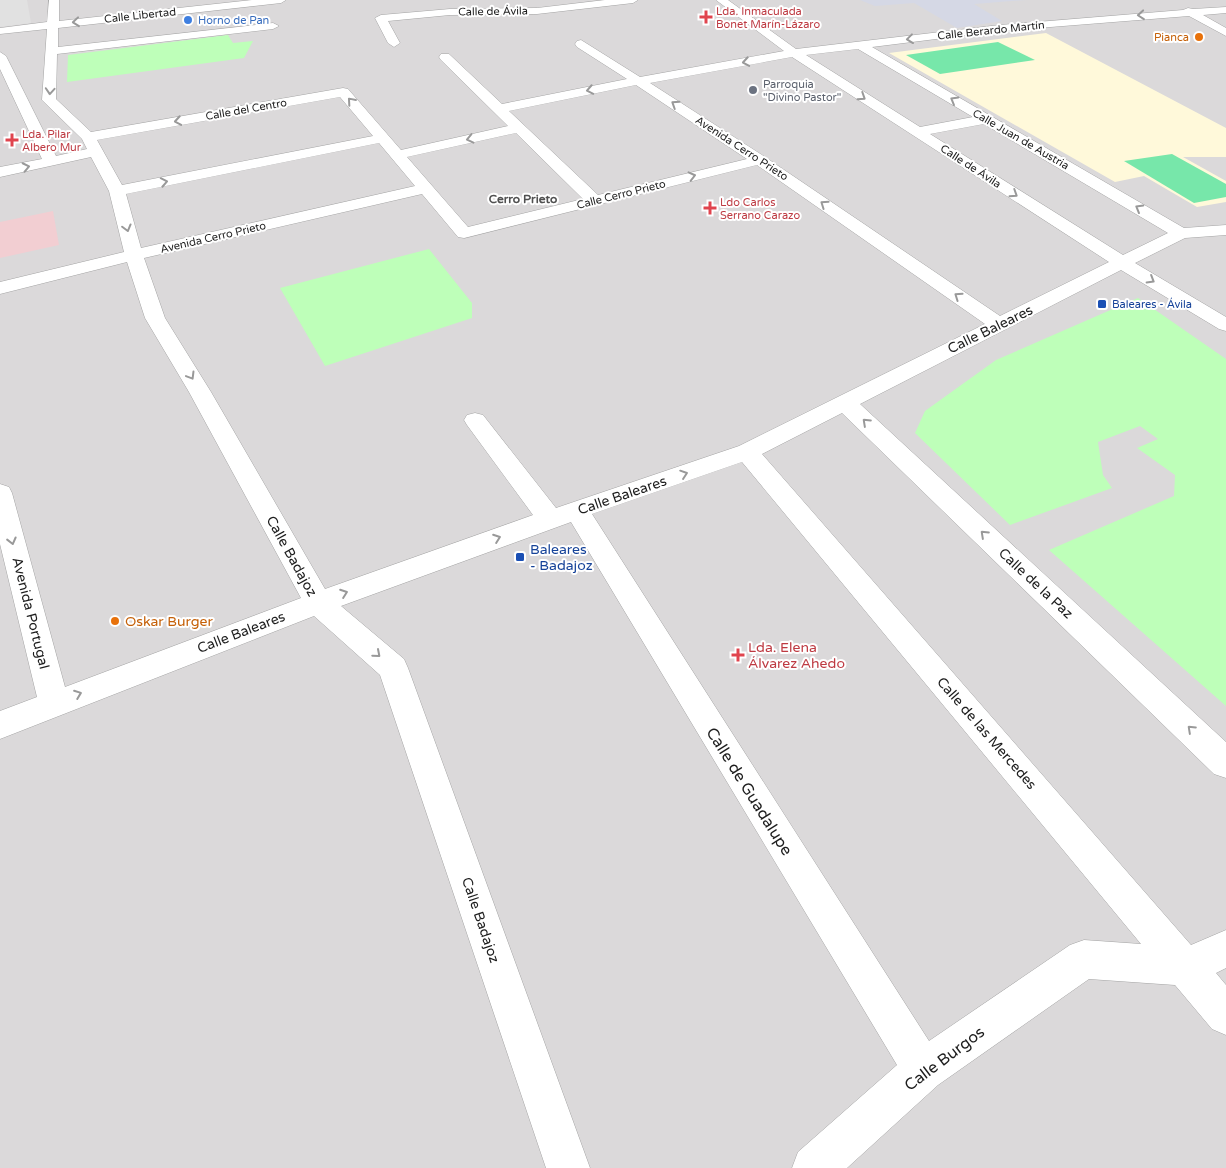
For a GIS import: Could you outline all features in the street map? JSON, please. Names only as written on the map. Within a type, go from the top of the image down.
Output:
[{"type":"street","name":"Calle Libertad","points":[[0,31],[281,0]]},
{"type":"street","name":"Calle de Ávila","points":[[394,43],[381,18],[450,12],[537,11],[633,0]]},
{"type":"street","name":"Calle de Ávila","points":[[721,0],[794,53],[1122,263],[1226,325]]},
{"type":"street","points":[[1177,4],[1226,33]]},
{"type":"street","name":"Calle Berardo Martín","points":[[794,53],[1000,28],[1226,10]]},
{"type":"street","points":[[53,25],[273,26]]},
{"type":"street","name":"Calle Badajoz","points":[[53,25],[49,100],[92,144],[117,191],[134,255],[155,318],[200,392],[318,603],[393,668],[568,1168]]},
{"type":"street","name":"Avenida Cerro Prieto","points":[[581,44],[760,160],[998,324]]},
{"type":"street","name":"Calle Juan de Austria","points":[[860,45],[1181,233]]},
{"type":"street","points":[[498,109],[794,53]]},
{"type":"street","points":[[0,56],[51,161]]},
{"type":"street","points":[[445,57],[594,200]]},
{"type":"street","name":"Calle del Centro","points":[[92,144],[344,92],[383,138]]},
{"type":"street","points":[[917,132],[986,119]]},
{"type":"street","points":[[398,156],[517,128]]},
{"type":"street","points":[[117,191],[383,138]]},
{"type":"street","name":"Calle Cerro Prieto","points":[[383,138],[464,233],[760,160]]},
{"type":"street","points":[[0,172],[51,161],[92,144]]},
{"type":"street","name":"Avenida Cerro Prieto","points":[[0,288],[134,255],[426,188]]},
{"type":"street","name":"Calle Baleares","points":[[0,726],[54,703],[503,535],[564,516],[746,452],[1181,233],[1226,230]]},
{"type":"street","name":"Calle de la Paz","points":[[845,403],[1226,763]]},
{"type":"street","name":"Calle de Guadalupe","points":[[476,420],[564,516],[923,1070]]},
{"type":"street","name":"Calle de las Mercedes","points":[[746,452],[1226,1015]]},
{"type":"street","name":"Avenida Portugal","points":[[0,494],[54,703]]},
{"type":"street","points":[[1186,966],[1226,949]]},
{"type":"street","name":"Calle Burgos","points":[[814,1168],[923,1070],[1084,959],[1186,966]]},
{"type":"shaded area","points":[[0,0],[1226,0],[1226,1168],[0,1168]]},
{"type":"shaded area","points":[[0,0],[27,0],[31,23],[0,27]]},
{"type":"shaded area","points":[[860,0],[1026,0],[974,4],[1002,21],[957,28],[914,3],[875,6]]},
{"type":"shaded area","points":[[1046,33],[1226,128],[1226,157],[1183,157],[1226,181],[1226,202],[1197,207],[1144,176],[1115,182],[889,53]]},
{"type":"shaded area","points":[[53,211],[59,245],[0,258],[0,222]]},
{"type":"green space","points":[[228,35],[233,43],[253,41],[244,58],[67,82],[68,55]]},
{"type":"green space","points":[[998,42],[1035,60],[940,74],[906,55]]},
{"type":"green space","points":[[1172,154],[1226,184],[1226,197],[1194,203],[1124,161]]},
{"type":"green space","points":[[429,249],[472,303],[472,318],[325,366],[280,288]]},
{"type":"green space","points":[[1138,298],[1226,359],[1226,706],[1049,550],[1174,496],[1175,475],[1137,448],[1158,439],[1140,426],[1098,442],[1103,475],[1112,488],[1010,525],[915,433],[925,411],[996,360]]},
{"type":"place","name":"Lda. Inmaculada Bonet Marín-Lázaro","points":[[706,17]]},
{"type":"place","name":"Horno de Pan","points":[[188,20]]},
{"type":"place","name":"Pianca","points":[[1199,37]]},
{"type":"place","name":"Parroquia \"Divino Pastor\"","points":[[753,90]]},
{"type":"place","name":"Lda. Pilar Albero Mur","points":[[12,140]]},
{"type":"place","name":"Ldo Carlos Serrano Carazo","points":[[710,208]]},
{"type":"place","name":"Baleares - Ávila","points":[[1102,304]]},
{"type":"place","name":"Baleares - Badajoz","points":[[520,557]]},
{"type":"place","name":"Oskar Burger","points":[[115,621]]},
{"type":"place","name":"Lda. Elena Álvarez Ahedo","points":[[738,655]]},
{"type":"district","name":"Cerro Prieto","points":[[523,199]]}]
